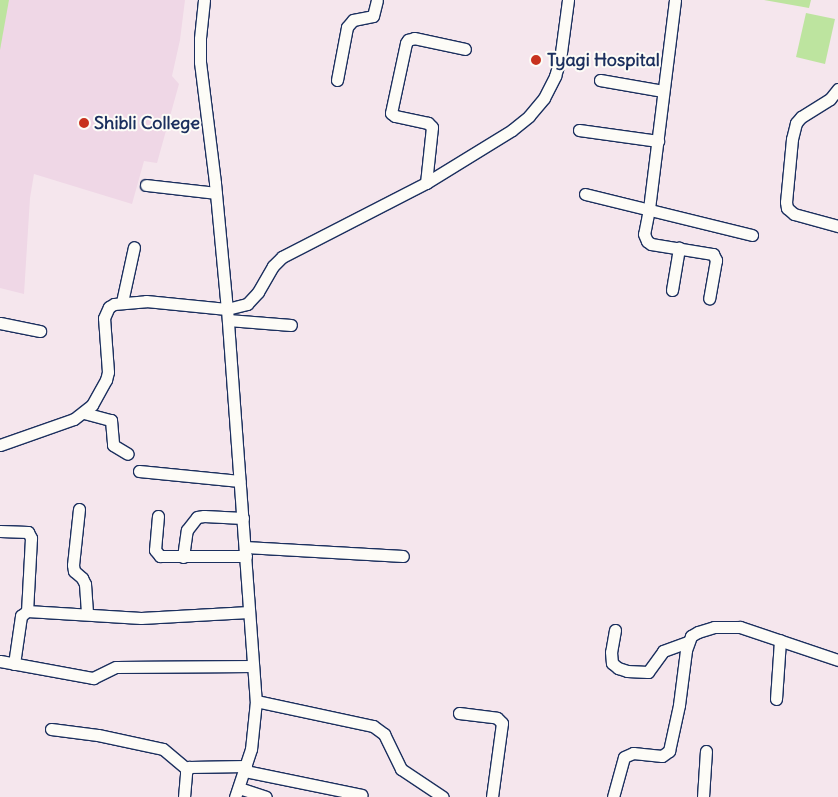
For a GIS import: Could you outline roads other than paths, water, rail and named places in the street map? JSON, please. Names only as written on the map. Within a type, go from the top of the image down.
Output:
[{"type":"street","points":[[204,0],[200,62],[216,193],[227,314],[256,702],[251,749],[237,792],[266,797]]},
{"type":"street","points":[[337,80],[347,27],[353,20],[373,16],[377,0]]},
{"type":"street","points":[[227,314],[252,299],[273,266],[282,257],[426,183],[512,130],[529,116],[544,98],[555,76],[560,60],[568,0]]},
{"type":"street","points":[[675,0],[650,209],[644,234],[647,241],[708,252],[715,257],[709,298]]},
{"type":"street","points":[[426,183],[432,127],[428,123],[395,116],[391,113],[406,43],[414,38],[465,49]]},
{"type":"street","points":[[600,80],[663,91]]},
{"type":"street","points":[[838,88],[830,99],[801,117],[796,123],[792,139],[786,202],[787,208],[794,214],[838,226]]},
{"type":"street","points":[[579,130],[658,142]]},
{"type":"street","points":[[146,185],[216,193]]},
{"type":"street","points":[[585,194],[752,234]]},
{"type":"street","points":[[122,302],[134,246]]},
{"type":"street","points":[[672,290],[680,248]]},
{"type":"street","points":[[0,445],[74,419],[92,405],[100,393],[108,372],[104,318],[109,307],[122,302],[146,301],[291,325]]},
{"type":"street","points":[[0,324],[40,331]]},
{"type":"street","points":[[84,413],[111,420],[113,445],[128,454]]},
{"type":"street","points":[[139,471],[240,481]]},
{"type":"street","points":[[79,509],[73,565],[74,571],[82,578],[85,584],[87,614]]},
{"type":"street","points":[[158,516],[155,552],[160,556],[245,552],[403,556]]},
{"type":"street","points":[[183,556],[188,530],[197,517],[243,518]]},
{"type":"street","points":[[0,531],[28,532],[31,538],[27,611]]},
{"type":"street","points":[[14,664],[21,616],[27,611],[142,618],[249,612]]},
{"type":"street","points":[[613,797],[624,757],[633,753],[662,756],[669,751],[679,705],[688,642],[691,636],[698,632],[726,626],[780,640],[838,660]]},
{"type":"street","points":[[615,630],[611,652],[612,663],[618,668],[627,671],[648,672],[662,652],[688,642]]},
{"type":"street","points":[[776,699],[780,640]]},
{"type":"street","points":[[0,661],[93,678],[116,667],[253,666]]},
{"type":"street","points":[[256,702],[372,726],[384,734],[401,769],[443,797]]},
{"type":"street","points":[[459,713],[497,718],[502,723],[492,797]]},
{"type":"street","points":[[52,729],[98,735],[163,749],[187,769]]},
{"type":"street","points":[[703,797],[706,751]]},
{"type":"street","points":[[187,769],[193,766],[246,768],[362,795]]},
{"type":"street","points":[[184,797],[187,769]]},
{"type":"place","name":"Tyagi Hospital","points":[[536,60]]},
{"type":"place","name":"Shibli College","points":[[84,123]]}]
